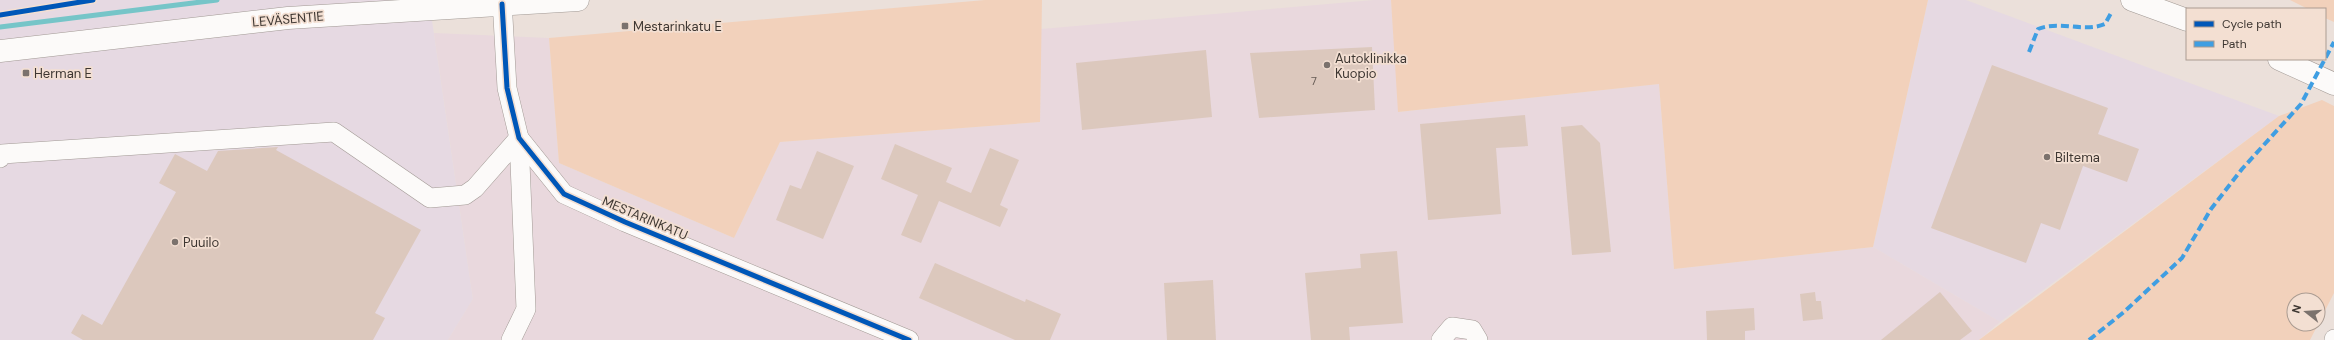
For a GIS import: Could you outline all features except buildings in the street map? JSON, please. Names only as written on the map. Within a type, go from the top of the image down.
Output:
[{"type":"main road","name":"LEVÄSENTIE","points":[[0,51],[288,18],[512,2],[578,0]]},
{"type":"main road","points":[[2132,0],[2186,20]]},
{"type":"main road","points":[[2281,60],[2334,84]]},
{"type":"street","name":"MESTARINKATU","points":[[512,2],[507,88],[519,138],[564,194],[625,222],[909,340]]},
{"type":"street","points":[[0,158],[2,154],[334,132],[430,198],[464,195],[475,188],[519,138]]},
{"type":"street","points":[[511,340],[526,309],[519,138]]},
{"type":"street","points":[[1441,340],[1452,327],[1472,330],[1478,340]]},
{"type":"shaded area","points":[[0,0],[429,0],[473,299],[448,340],[0,340]]},
{"type":"shaded area","points":[[985,0],[1042,0],[1040,122],[780,142],[734,238],[559,163],[549,38]]},
{"type":"shaded area","points":[[1374,0],[1391,0],[1399,112],[1659,84],[1674,269],[1873,247],[2000,322],[1979,340],[448,340],[473,299],[434,33],[549,38],[559,163],[734,238],[780,142],[1040,122],[1041,29]]},
{"type":"shaded area","points":[[1391,0],[1928,0],[1873,247],[1674,269],[1659,84],[1398,112]]},
{"type":"shaded area","points":[[1928,0],[1966,0],[2279,116],[2000,322],[1873,247]]},
{"type":"shaded area","points":[[2290,0],[2334,0],[2334,22],[2326,18],[2326,8],[2306,8]]},
{"type":"shaded area","points":[[2322,100],[2334,106],[2334,293],[2326,309],[2326,292],[2286,292],[2286,332],[2314,332],[2310,340],[1979,340],[2279,116]]},
{"type":"waterway","points":[[0,27],[217,0]]},
{"type":"marked path","points":[[2029,52],[2038,29],[2055,26],[2097,26],[2105,24],[2111,13]]},
{"type":"marked path","points":[[2326,57],[2334,42]]},
{"type":"marked path","points":[[2089,340],[2124,312],[2182,258],[2211,209],[2242,169],[2301,104],[2324,60]]},
{"type":"cycle path","points":[[0,15],[93,0]]},
{"type":"cycle path","points":[[502,4],[507,88],[519,138],[564,194],[625,222],[909,340]]},
{"type":"place","name":"Mestarinkatu E","points":[[625,26]]},
{"type":"place","name":"Autoklinikka Kuopio","points":[[1327,65]]},
{"type":"place","name":"Herman E","points":[[26,73]]},
{"type":"place","name":"Biltema","points":[[2047,157]]},
{"type":"place","name":"Puuilo","points":[[175,242]]}]
